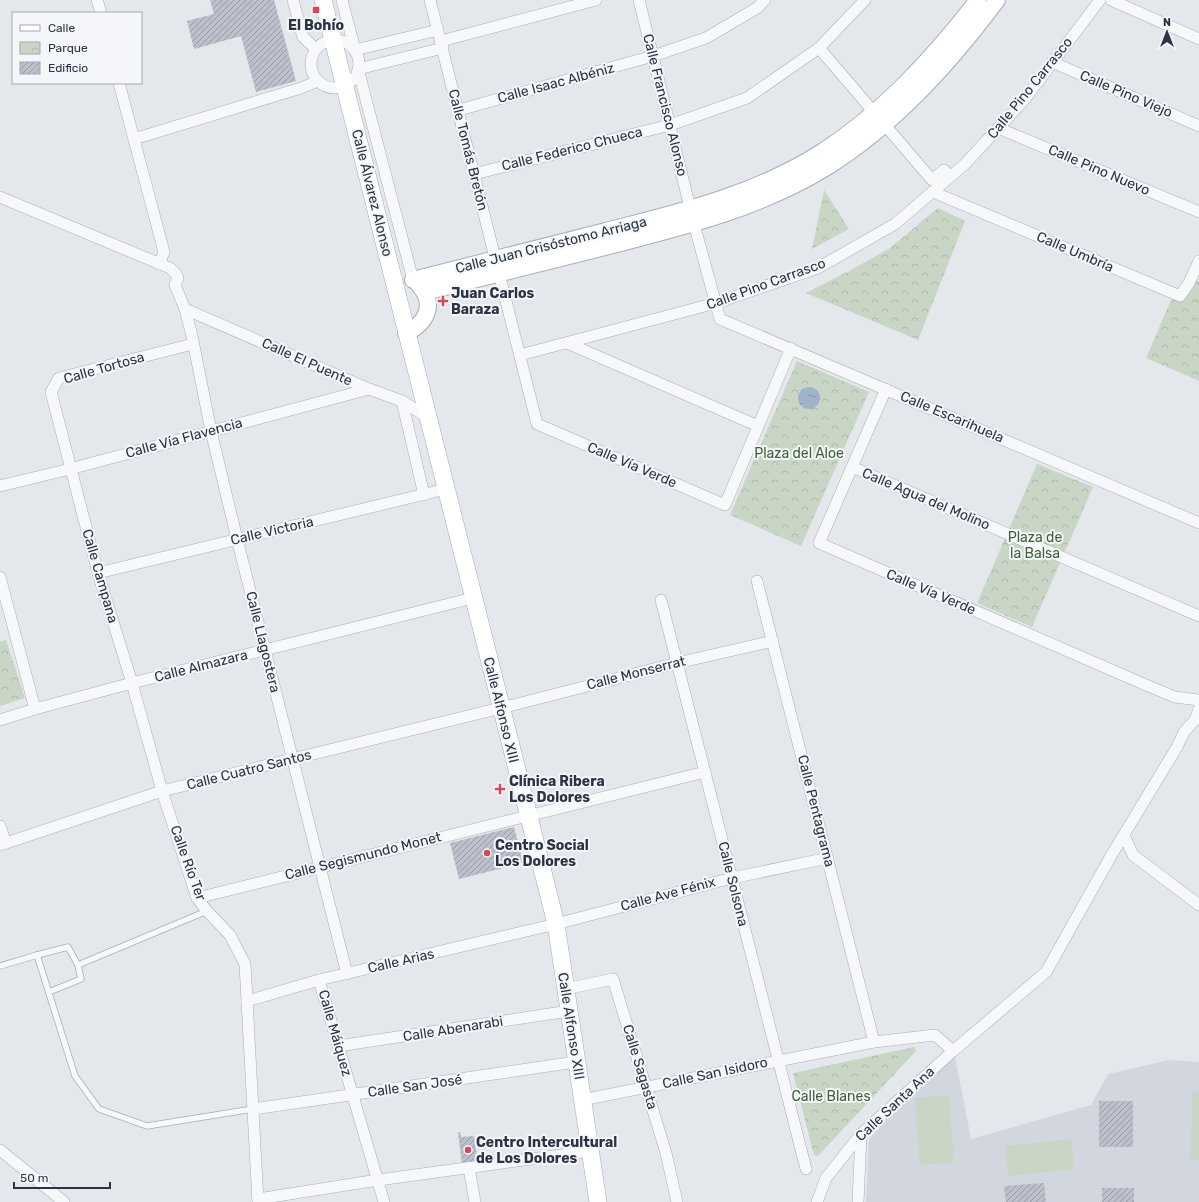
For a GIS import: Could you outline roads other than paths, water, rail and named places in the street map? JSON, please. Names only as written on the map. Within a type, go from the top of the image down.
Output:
[{"type":"main road","name":"Calle Álvarez Alonso","points":[[323,0],[419,386]]},
{"type":"main road","name":"Calle Alfonso XIII","points":[[419,386],[556,924],[598,1202]]},
{"type":"street","points":[[97,0],[101,12]]},
{"type":"street","points":[[293,0],[303,37],[316,49]]},
{"type":"street","points":[[342,0],[355,50]]},
{"type":"street","name":"Calle Tomás Bretón","points":[[430,0],[459,110],[496,267],[537,424]]},
{"type":"street","points":[[440,40],[355,50],[345,42],[333,40],[325,42],[316,49],[313,53],[310,66],[318,81],[324,86],[332,88],[345,86],[352,81],[358,69],[440,40],[596,0]]},
{"type":"street","name":"Calle Francisco Alonso","points":[[639,0],[692,216],[716,303]]},
{"type":"street","name":"Calle Isaac Albéniz","points":[[459,110],[653,56],[706,38],[756,8],[765,0]]},
{"type":"street","name":"Calle Federico Chueca","points":[[474,174],[670,125],[746,98],[818,48],[865,0]]},
{"type":"street","points":[[879,119],[897,92],[934,54],[978,0]]},
{"type":"street","points":[[879,119],[924,88],[945,65],[997,0]]},
{"type":"street","name":"Calle Pino Carrasco","points":[[520,355],[716,303],[818,268],[895,224],[965,164],[1025,99],[1100,0]]},
{"type":"street","points":[[1111,0],[1199,39]]},
{"type":"street","points":[[818,48],[932,180],[944,170],[950,177]]},
{"type":"street","name":"Calle Álvarez Alonso","points":[[355,50],[358,56],[358,69],[413,280]]},
{"type":"street","name":"Calle Pino Viejo","points":[[1052,62],[1199,126]]},
{"type":"street","points":[[134,139],[301,88],[318,81]]},
{"type":"street","points":[[0,197],[159,264],[164,252],[119,84]]},
{"type":"street","name":"Calle Juan Crisóstomo Arriaga","points":[[425,292],[496,267],[692,216],[795,168],[840,140],[879,119]]},
{"type":"street","name":"Calle Pino Nuevo","points":[[998,128],[1199,212]]},
{"type":"street","name":"Calle Umbría","points":[[933,192],[1180,296],[1189,283],[1199,261]]},
{"type":"street","name":"Calle Llagostera","points":[[159,264],[170,268],[178,278],[175,285],[185,309],[211,430],[237,539],[347,974]]},
{"type":"street","name":"Calle Juan Crisóstomo Arriaga","points":[[413,280],[496,267]]},
{"type":"street","points":[[393,278],[413,280],[419,284],[425,292],[428,304],[426,316],[419,325],[406,333]]},
{"type":"street","name":"Calle Escarihuela","points":[[716,303],[720,319],[1199,523]]},
{"type":"street","name":"Calle El Puente","points":[[185,309],[369,389],[402,401],[427,417]]},
{"type":"street","points":[[567,343],[758,426]]},
{"type":"street","name":"Calle Tortosa","points":[[70,469],[51,392],[59,378],[193,344]]},
{"type":"street","name":"Calle Vía Verde","points":[[537,424],[725,505],[791,348]]},
{"type":"street","name":"Calle Vía Flavencia","points":[[0,486],[70,469],[211,430],[369,389]]},
{"type":"street","name":"Calle Vía Verde","points":[[886,389],[819,544],[1146,685],[1175,696],[1199,700]]},
{"type":"street","points":[[402,401],[424,495]]},
{"type":"street","name":"Calle Agua del Molino","points":[[852,467],[1199,616]]},
{"type":"street","name":"Calle Campana","points":[[70,469],[98,573],[132,683]]},
{"type":"street","name":"Calle Victoria","points":[[98,573],[446,489]]},
{"type":"street","points":[[0,577],[35,709]]},
{"type":"street","name":"Calle Pentagrama","points":[[757,581],[874,1042]]},
{"type":"street","name":"Calle Almazara","points":[[0,720],[132,683],[473,598]]},
{"type":"street","name":"Calle Solsona","points":[[661,600],[806,1169]]},
{"type":"street","name":"Calle Monserrat","points":[[501,708],[677,663],[773,641]]},
{"type":"street","name":"Calle Río Ter","points":[[132,683],[162,791],[198,898],[207,911],[230,935],[245,964],[258,1201]]},
{"type":"street","name":"Calle Cuatro Santos","points":[[3,844],[162,791],[501,708]]},
{"type":"street","name":"Calle Santa Ana","points":[[817,1202],[826,1178],[861,1134],[953,1051],[1046,972],[1111,856],[1184,732],[1195,720],[1199,709]]},
{"type":"street","name":"Calle Segismundo Monet","points":[[198,898],[705,772]]},
{"type":"street","points":[[0,826],[3,844]]},
{"type":"street","points":[[1124,835],[1133,855],[1199,905]]},
{"type":"street","points":[[1111,856],[1133,855]]},
{"type":"street","name":"Calle Ave Fénix","points":[[556,924],[732,878],[828,858]]},
{"type":"street","name":"Calle Arias","points":[[247,1001],[319,980],[556,924]]},
{"type":"street","name":"Calle Sagasta","points":[[565,989],[613,979],[666,1154],[677,1202]]},
{"type":"street","name":"Calle Máiquez","points":[[319,980],[384,1202]]},
{"type":"street","name":"Calle Abenarabi","points":[[338,1046],[569,1011]]},
{"type":"street","points":[[778,1060],[874,1042],[935,1034],[953,1051]]},
{"type":"street","name":"Calle San Isidoro","points":[[582,1100],[647,1088],[778,1060]]},
{"type":"street","name":"Calle San José","points":[[253,1110],[576,1062]]},
{"type":"street","points":[[858,1202],[861,1134]]},
{"type":"street","points":[[0,1150],[64,1202]]},
{"type":"street","points":[[258,1201],[378,1180],[590,1151]]},
{"type":"street","points":[[469,1168],[475,1202]]},
{"type":"lane","points":[[78,965],[207,911]]},
{"type":"lane","points":[[0,966],[68,947],[78,965],[82,979],[49,992]]},
{"type":"lane","points":[[37,955],[75,1076],[99,1110],[147,1126],[253,1110]]},
{"type":"water","points":[[809,387],[817,390],[820,398],[817,406],[809,409],[801,406],[798,398],[801,390]]},
{"type":"place","name":"El Bohío","points":[[316,10]]},
{"type":"place","name":"Juan Carlos Baraza","points":[[443,301]]},
{"type":"place","name":"Clínica Ribera Los Dolores","points":[[500,789]]},
{"type":"place","name":"Centro Social Los Dolores","points":[[487,853]]},
{"type":"place","name":"Centro Intercultural de Los Dolores","points":[[468,1150]]},
{"type":"park label","name":"Plaza del Aloe","points":[[799,453]]},
{"type":"park label","name":"Plaza de la Balsa","points":[[1035,546]]},
{"type":"park label","name":"Calle Blanes","points":[[831,1096]]}]
